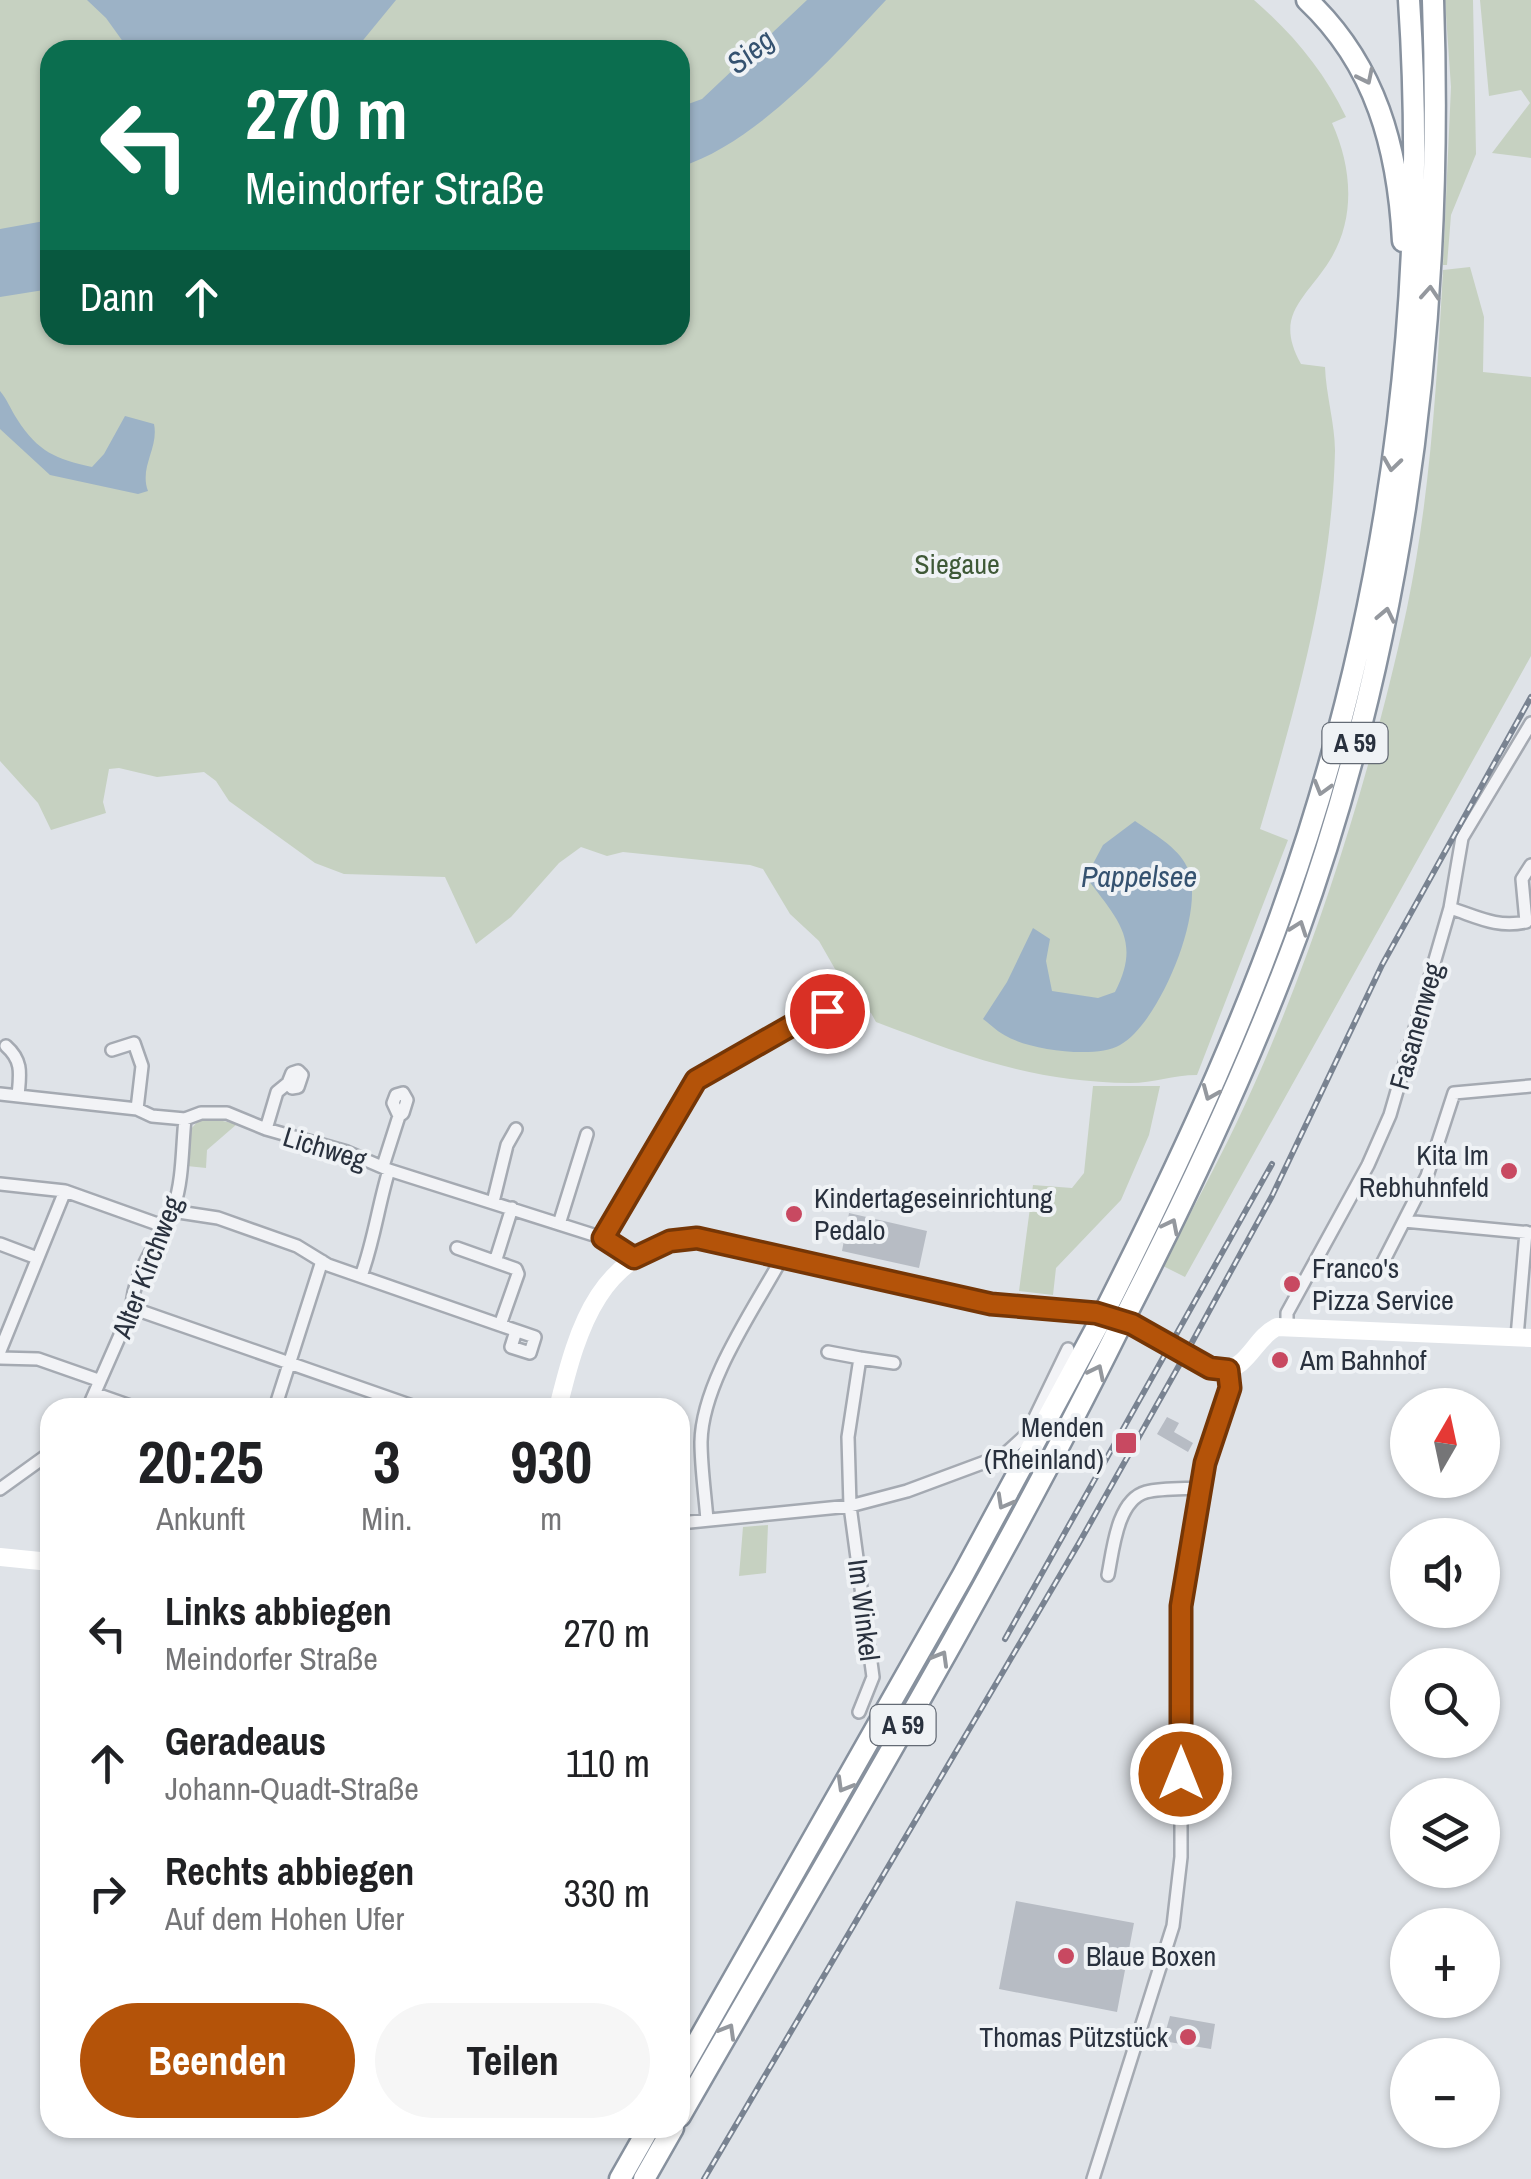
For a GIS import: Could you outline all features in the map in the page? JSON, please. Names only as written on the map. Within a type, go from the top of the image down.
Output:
[{"type":"highway","name":"A 59","points":[[1307,0],[1357,59],[1389,133],[1401,203],[1403,368]]},
{"type":"highway","name":"A 59","points":[[690,2098],[988,1574],[1112,1318],[1205,1106],[1308,836],[1363,626],[1386,501],[1403,368],[1416,213],[1416,102],[1409,0]]},
{"type":"highway","name":"A 59","points":[[690,2055],[1224,1116],[1296,936],[1327,842],[1373,673],[1405,521],[1428,333],[1438,134],[1434,0]]},
{"type":"highway","points":[[620,2179],[643,2138]]},
{"type":"highway","points":[[644,2179],[668,2138]]},
{"type":"main road","points":[[561,1398],[572,1354],[595,1298],[634,1258],[670,1241],[697,1238],[991,1304],[1078,1309],[1132,1324],[1210,1368],[1228,1370],[1239,1366],[1264,1334],[1287,1326],[1524,1338]]},
{"type":"main road","points":[[0,1557],[40,1564]]},
{"type":"street","name":"Fasanenweg","points":[[1287,1326],[1287,1313],[1368,1165],[1390,1115],[1450,908],[1462,838],[1530,727]]},
{"type":"street","points":[[1450,908],[1488,924],[1529,926],[1522,878],[1531,865]]},
{"type":"street","points":[[603,1238],[696,1080],[803,1019],[851,1002]]},
{"type":"street","points":[[112,1050],[134,1043],[142,1066],[137,1110]]},
{"type":"street","points":[[6,1046],[16,1055],[20,1068],[18,1096]]},
{"type":"street","name":"Lichweg","points":[[266,1130],[277,1092],[288,1083]]},
{"type":"street","points":[[1379,1270],[1428,1176],[1454,1093],[1531,1086]]},
{"type":"street","name":"Lichweg","points":[[0,1094],[185,1119],[213,1112],[603,1238],[634,1258]]},
{"type":"street","name":"Lichweg","points":[[386,1168],[399,1116]]},
{"type":"street","name":"Alter Kirchweg","points":[[93,1398],[132,1308],[132,1295],[145,1260],[153,1252],[172,1211],[185,1119]]},
{"type":"street","points":[[493,1202],[507,1145],[516,1129]]},
{"type":"street","points":[[559,1224],[587,1134]]},
{"type":"street","points":[[361,1276],[374,1240],[372,1224],[386,1168]]},
{"type":"street","points":[[0,1184],[65,1191],[163,1226]]},
{"type":"street","points":[[65,1191],[0,1355],[38,1359],[98,1380]]},
{"type":"street","points":[[496,1259],[512,1208]]},
{"type":"street","points":[[172,1211],[218,1218],[297,1246],[361,1276],[516,1331]]},
{"type":"street","points":[[1404,1221],[1528,1233],[1524,1338]]},
{"type":"street","points":[[0,1244],[37,1258]]},
{"type":"street","points":[[457,1248],[512,1265],[518,1274],[500,1325]]},
{"type":"street","points":[[707,1520],[701,1441],[708,1409],[730,1354],[784,1256]]},
{"type":"street","points":[[278,1398],[322,1260]]},
{"type":"street","points":[[132,1308],[390,1398]]},
{"type":"street","points":[[690,1521],[850,1506],[908,1491],[1004,1455],[1027,1434],[1068,1350]]},
{"type":"street","points":[[828,1352],[894,1363]]},
{"type":"street","name":"Im Winkel","points":[[859,1712],[873,1678],[850,1506],[848,1438],[860,1358]]},
{"type":"street","points":[[1093,2179],[1173,1926],[1182,1857],[1181,1608],[1210,1442],[1230,1388],[1228,1370]]},
{"type":"street","points":[[0,1489],[40,1460]]},
{"type":"street","points":[[1108,1575],[1117,1530],[1136,1497],[1150,1491],[1201,1488]]},
{"type":"green space","name":"Siegaue","points":[[0,0],[1254,0],[1306,54],[1346,117],[1332,123],[1347,175],[1344,227],[1330,260],[1296,308],[1290,332],[1301,364],[1325,367],[1335,451],[1327,548],[1310,643],[1260,829],[1288,840],[1197,1075],[1130,1083],[1062,1078],[970,1056],[876,1022],[871,1013],[855,1004],[819,941],[790,914],[763,869],[750,865],[623,852],[607,856],[581,847],[559,863],[511,917],[476,944],[445,877],[344,874],[315,863],[229,801],[216,781],[204,772],[157,777],[109,769],[103,802],[106,813],[51,830],[38,803],[0,761]]},
{"type":"green space","points":[[1445,0],[1473,0],[1476,154],[1451,215],[1447,265],[1443,265],[1451,87]]},
{"type":"green space","points":[[1480,0],[1531,0],[1531,158],[1492,153],[1530,103],[1521,90],[1489,96]]},
{"type":"green space","points":[[1470,267],[1484,317],[1483,372],[1531,377],[1531,656],[1185,1277],[1163,1266],[1263,1064],[1313,937],[1357,804],[1407,608],[1421,524],[1443,270]]},
{"type":"green space","points":[[1093,1086],[1160,1086],[1149,1135],[1121,1200],[1056,1268],[1053,1295],[1019,1291],[1033,1185],[1072,1188],[1084,1173]]},
{"type":"green space","points":[[213,1119],[237,1124],[207,1150],[206,1168],[187,1166],[191,1129],[198,1121]]},
{"type":"green space","points":[[768,1525],[766,1573],[739,1576],[743,1527]]},
{"type":"water","points":[[87,0],[396,0],[363,40],[122,40]]},
{"type":"water","points":[[807,0],[886,0],[817,72],[764,119],[737,139],[690,163],[690,103],[702,99]]},
{"type":"water","points":[[40,222],[40,291],[0,297],[0,229]]},
{"type":"water","points":[[0,391],[40,447],[68,461],[92,467],[104,454],[125,416],[154,424],[146,474],[148,491],[138,494],[50,475],[0,429]]},
{"type":"water","name":"Pappelsee","points":[[1135,821],[1177,853],[1187,867],[1192,886],[1191,909],[1176,964],[1150,1014],[1120,1045],[1096,1051],[1048,1049],[1001,1033],[983,1019],[1007,982],[1033,928],[1050,939],[1046,961],[1052,991],[1098,998],[1115,992],[1123,974],[1126,944],[1116,918],[1086,877],[1103,845]]},
{"type":"building","points":[[849,1213],[927,1231],[919,1268],[842,1251]]},
{"type":"building","points":[[1167,1417],[1179,1423],[1174,1432],[1193,1443],[1188,1452],[1157,1434]]},
{"type":"building","name":"Blaue Boxen","points":[[1016,1901],[1134,1923],[1117,2012],[999,1989]]},
{"type":"building","name":"Thomas Pützstück","points":[[1170,2016],[1215,2024],[1211,2049],[1163,2041]]},
{"type":"railway","points":[[704,2179],[1079,1543],[1190,1346],[1272,1196],[1382,965],[1531,697]]},
{"type":"railway","points":[[1005,1639],[1272,1164]]},
{"type":"place","name":"Kita Im Rebhuhnfeld","points":[[1509,1171]]},
{"type":"place","name":"Kindertageseinrichtung Pedalo","points":[[794,1214]]},
{"type":"place","name":"Franco's Pizza Service","points":[[1292,1284]]},
{"type":"place","name":"Am Bahnhof","points":[[1280,1360]]},
{"type":"place","name":"Menden (Rheinland)","points":[[1126,1443]]},
{"type":"place","name":"Blaue Boxen","points":[[1066,1956]]},
{"type":"place","name":"Thomas Pützstück","points":[[1188,2037]]},
{"type":"route","points":[[827,1011],[803,1019],[696,1080],[603,1238],[622,1246],[634,1258],[670,1241],[697,1238],[991,1304],[1078,1309],[1132,1324],[1210,1368],[1228,1370],[1230,1388],[1205,1463],[1181,1606],[1181,1774]]},
{"type":"water label","name":"Sieg","points":[[750,51]]}]
